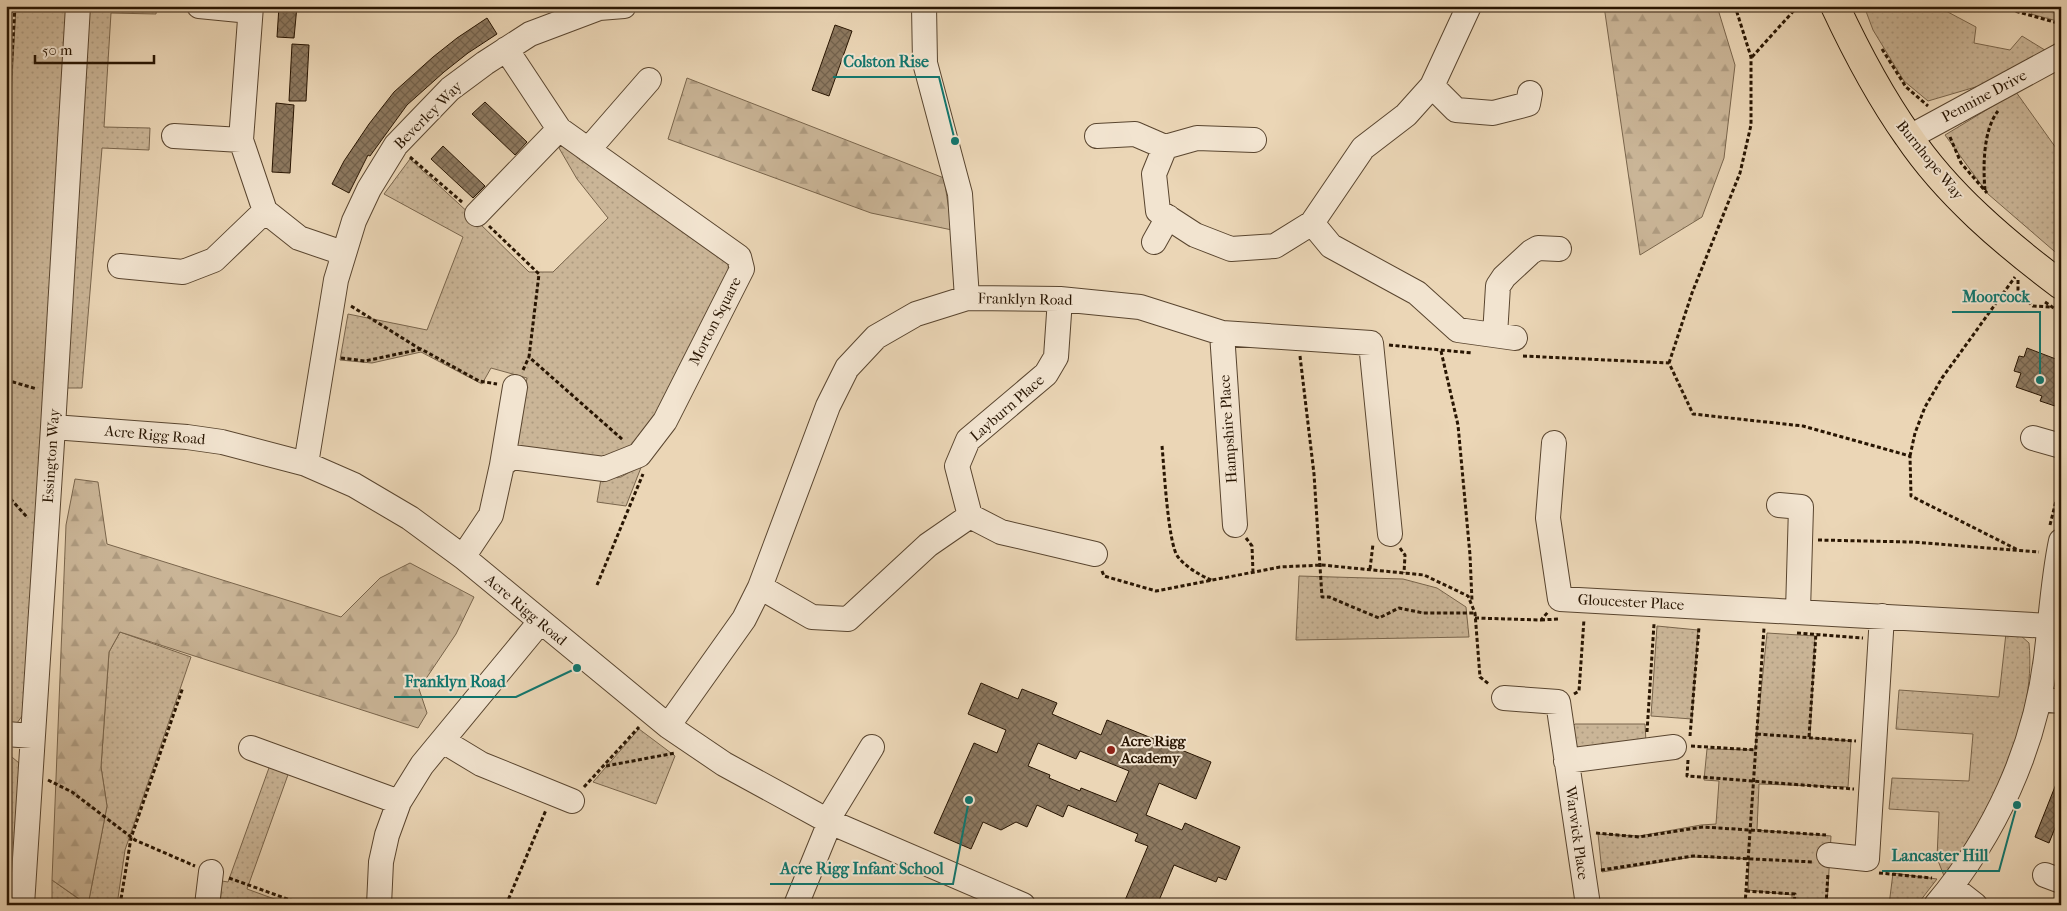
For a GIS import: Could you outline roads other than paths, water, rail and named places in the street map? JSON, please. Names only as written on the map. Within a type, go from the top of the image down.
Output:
[{"type":"main road","name":"Burnhope Way","points":[[1835,6],[1876,86],[1908,138],[1947,186],[1995,231],[2061,285]]},
{"type":"street","name":"Essington Way","points":[[22,905],[78,6]]},
{"type":"street","points":[[199,6],[250,9],[241,140],[265,211],[299,238],[343,252]]},
{"type":"street","name":"Beverley Way","points":[[306,464],[343,252],[354,221],[369,189],[396,145],[450,89],[530,34],[599,7],[624,6]]},
{"type":"street","points":[[924,6],[925,63],[960,194],[967,298]]},
{"type":"street","points":[[1165,147],[1154,174],[1158,211],[1195,235],[1230,249],[1275,246],[1312,223],[1363,148],[1406,115],[1432,86],[1469,6]]},
{"type":"street","name":"Morton Square","points":[[502,465],[512,457],[604,469],[639,455],[665,421],[742,269],[739,257],[559,129],[506,49]]},
{"type":"street","name":"Pennine Drive","points":[[1908,138],[2061,55]]},
{"type":"street","points":[[588,150],[649,80]]},
{"type":"street","points":[[1432,86],[1456,110],[1493,114],[1528,104],[1530,92]]},
{"type":"street","points":[[477,214],[559,129]]},
{"type":"street","points":[[1097,136],[1135,134],[1165,147],[1197,138],[1254,140]]},
{"type":"street","points":[[174,136],[241,140]]},
{"type":"street","points":[[120,266],[182,272],[214,260],[265,211]]},
{"type":"street","points":[[1154,242],[1168,217]]},
{"type":"street","points":[[1312,223],[1331,246],[1417,294],[1458,330],[1508,343],[1498,286],[1504,277],[1531,252],[1538,248],[1559,249]]},
{"type":"street","name":"Franklyn Road","points":[[668,726],[744,619],[760,587],[828,406],[847,368],[876,337],[916,314],[967,298],[1060,299],[1140,307],[1222,333],[1371,343],[1390,534]]},
{"type":"street","name":"Layburn Place","points":[[970,516],[957,466],[968,440],[1046,374],[1056,357],[1060,299]]},
{"type":"street","name":"Hampshire Place","points":[[1222,333],[1235,525]]},
{"type":"street","points":[[463,557],[491,515],[502,465],[515,387]]},
{"type":"street","name":"Acre Rigg Road","points":[[53,427],[187,437],[222,442],[306,464],[354,484],[410,518],[463,557],[668,726],[724,764],[830,822],[1024,905]]},
{"type":"street","points":[[2033,438],[2061,446]]},
{"type":"street","name":"Gloucester Place","points":[[1554,443],[1548,518],[1560,598],[2050,626]]},
{"type":"street","points":[[1779,505],[1801,507],[1800,540],[1808,612]]},
{"type":"street","points":[[760,587],[812,617],[848,619],[928,545],[970,516],[1000,532],[1095,554]]},
{"type":"street","points":[[1936,905],[1966,868],[2005,799],[2034,724],[2050,700],[2052,546]]},
{"type":"street","points":[[1827,851],[1867,859],[1882,616]]},
{"type":"street","points":[[378,905],[381,862],[387,835],[399,802],[422,765],[540,622]]},
{"type":"street","name":"Warwick Place","points":[[1504,698],[1558,702],[1588,905]]},
{"type":"street","points":[[6,734],[32,736]]},
{"type":"street","points":[[443,741],[481,764],[562,797]]},
{"type":"street","points":[[1566,761],[1682,746]]},
{"type":"street","points":[[796,905],[833,811],[872,747]]},
{"type":"street","points":[[251,748],[399,802]]},
{"type":"street","points":[[208,900],[211,872]]},
{"type":"street","points":[[1952,887],[1975,905]]},
{"type":"place","name":"Colston Rise","points":[[955,141]]},
{"type":"place","name":"Moorcock","points":[[2040,380]]},
{"type":"place","name":"Franklyn Road","points":[[577,668]]},
{"type":"place","name":"Acre Rigg Academy","points":[[1111,750]]},
{"type":"place","name":"Acre Rigg Infant School","points":[[969,800]]},
{"type":"place","name":"Lancaster Hill","points":[[2017,805]]}]
